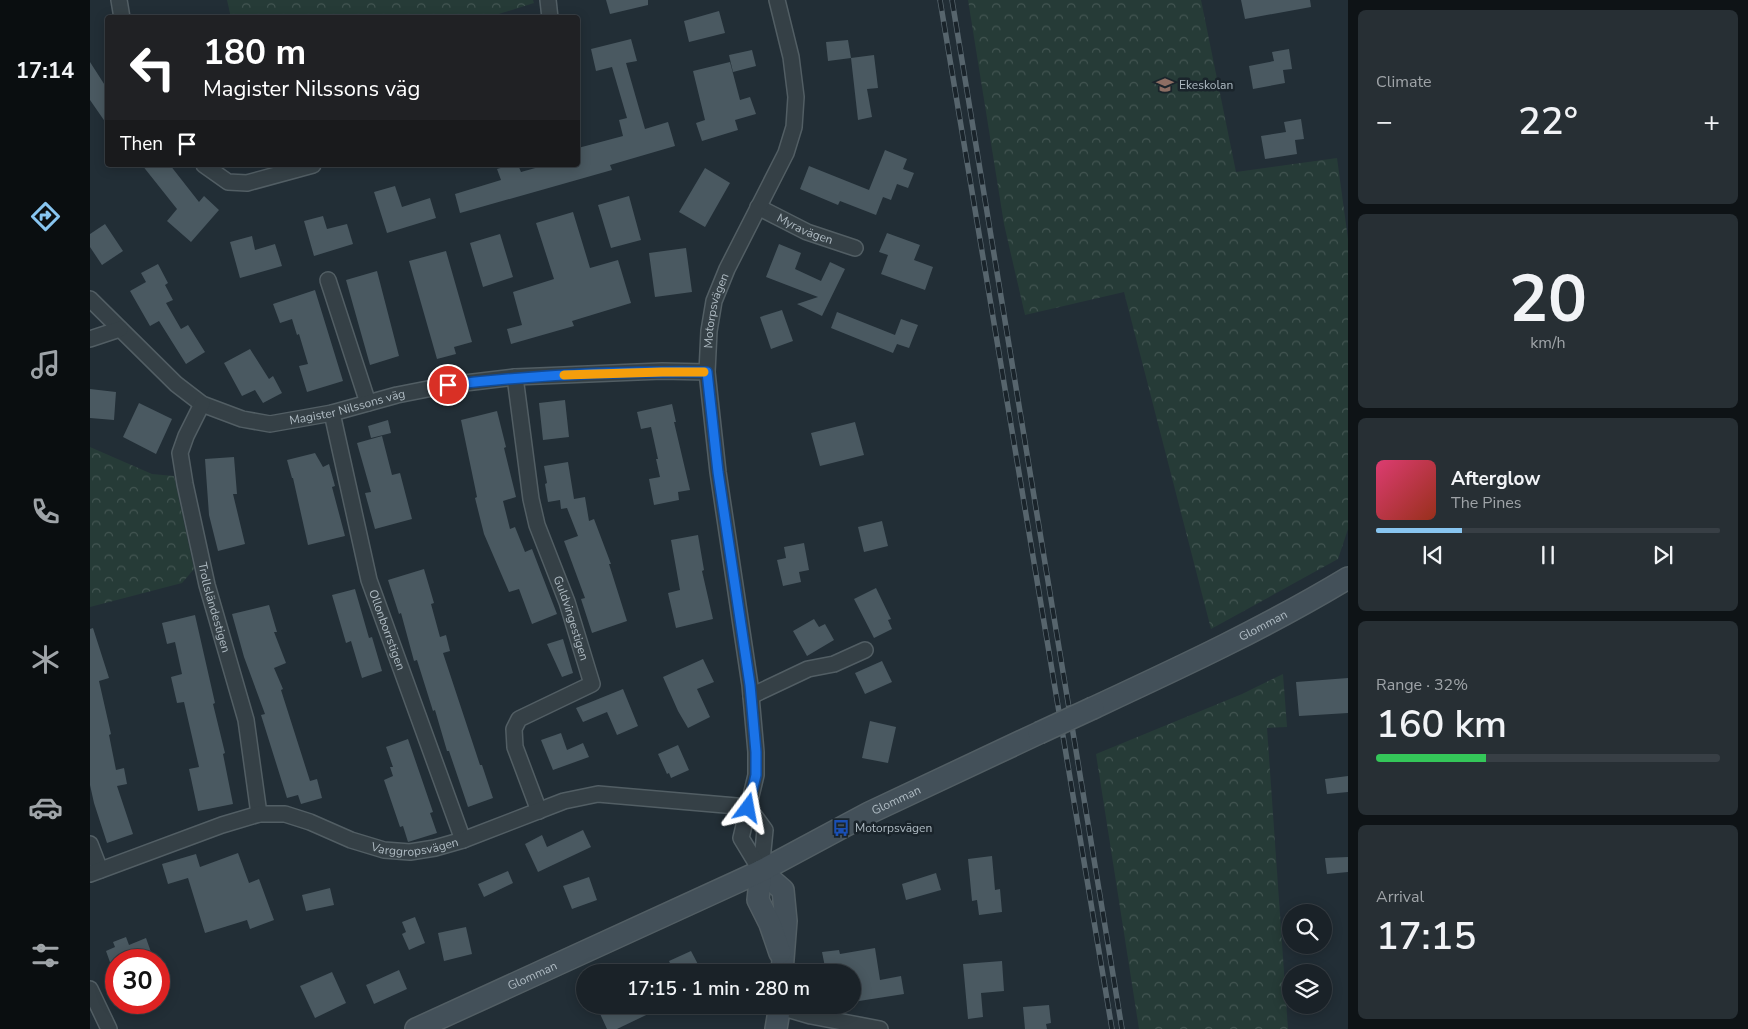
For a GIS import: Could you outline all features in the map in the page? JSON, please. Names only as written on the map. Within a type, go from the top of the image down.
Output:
[{"type":"street","points":[[119,0],[122,15]]},
{"type":"street","points":[[548,0],[550,15]]},
{"type":"street","name":"Motorpsvägen","points":[[761,871],[741,838],[756,775],[756,752],[751,696],[718,472],[707,372],[708,331],[714,301],[726,269],[786,153],[794,126],[796,97],[792,65],[777,0]]},
{"type":"street","points":[[207,167],[228,182],[247,183],[306,167]]},
{"type":"street","name":"Myravägen","points":[[758,208],[807,232],[855,248]]},
{"type":"street","points":[[328,280],[368,403]]},
{"type":"street","name":"Magister Nilssons väg","points":[[90,299],[176,384],[202,404],[242,419],[270,424],[332,413],[448,385],[515,377],[707,372]]},
{"type":"street","points":[[90,339],[120,329]]},
{"type":"street","name":"Guldvingestigen","points":[[515,377],[530,499],[537,525],[567,602],[592,684],[519,719],[514,729],[515,747],[539,811]]},
{"type":"street","name":"Trollsländestigen","points":[[202,404],[180,453],[207,585],[246,720],[259,814]]},
{"type":"street","name":"Ollonborrstigen","points":[[332,413],[369,580],[463,840]]},
{"type":"street","name":"Glomman","points":[[416,1029],[761,871],[869,813],[1255,631],[1348,578]]},
{"type":"street","points":[[751,696],[808,669],[834,664],[864,650]]},
{"type":"street","name":"Varggropsvägen","points":[[95,872],[222,824],[259,814],[284,814],[310,822],[351,840],[384,850],[410,852],[435,848],[463,840],[564,800],[598,794],[748,808]]},
{"type":"street","points":[[748,808],[765,830],[758,900],[770,924],[781,964]]},
{"type":"street","points":[[90,844],[95,872]]},
{"type":"street","points":[[90,989],[109,1029]]},
{"type":"street","points":[[776,1029],[779,1014]]},
{"type":"street","points":[[805,1014],[880,1029]]},
{"type":"green space","points":[[227,0],[533,0],[534,3],[496,15],[230,15]]},
{"type":"green space","points":[[968,0],[1201,0],[1236,172],[1337,158],[1348,239],[1348,529],[1338,559],[1211,629],[1124,292],[1025,315],[1004,224]]},
{"type":"green space","points":[[90,447],[152,474],[174,476],[194,569],[182,583],[90,607]]},
{"type":"green space","points":[[1283,674],[1287,727],[1267,728],[1283,964],[1282,1014],[1287,1014],[1288,1029],[1139,1029],[1096,754],[1242,694]]},
{"type":"building","points":[[606,0],[648,0],[648,5],[610,14]]},
{"type":"building","points":[[1241,0],[1310,0],[1311,7],[1245,19]]},
{"type":"building","points":[[719,11],[725,33],[689,42],[684,21]]},
{"type":"building","points":[[631,39],[637,61],[626,63],[645,129],[668,122],[675,146],[610,165],[612,170],[460,213],[455,194],[501,180],[497,169],[519,167],[521,172],[539,167],[580,167],[580,147],[623,136],[619,120],[627,118],[612,67],[596,71],[591,49]]},
{"type":"building","points":[[848,40],[851,58],[828,61],[826,42]]},
{"type":"building","points":[[1289,49],[1292,69],[1283,70],[1285,83],[1253,89],[1249,66],[1274,61],[1272,52]]},
{"type":"building","points":[[752,50],[756,66],[733,72],[729,55]]},
{"type":"building","points":[[874,55],[878,88],[867,89],[872,117],[858,120],[851,58]]},
{"type":"building","points":[[90,62],[105,85],[105,122],[90,100]]},
{"type":"building","points":[[730,62],[740,100],[750,97],[756,114],[735,120],[738,130],[702,141],[696,123],[705,120],[693,71]]},
{"type":"building","points":[[1301,119],[1304,139],[1295,140],[1297,154],[1265,159],[1261,136],[1286,132],[1284,122]]},
{"type":"building","points":[[885,150],[907,159],[903,169],[914,173],[908,188],[897,184],[891,200],[883,197],[876,215],[840,201],[838,205],[800,189],[809,166],[869,190]]},
{"type":"building","points":[[144,167],[172,167],[199,202],[204,196],[219,210],[191,242],[167,221],[177,209]]},
{"type":"building","points":[[705,168],[730,183],[705,227],[679,212]]},
{"type":"building","points":[[395,186],[402,207],[430,198],[436,218],[387,233],[374,192]]},
{"type":"building","points":[[629,196],[641,240],[611,248],[598,205]]},
{"type":"building","points":[[573,212],[590,268],[618,260],[631,303],[572,321],[574,326],[511,344],[507,329],[522,325],[513,292],[554,279],[536,223]]},
{"type":"building","points":[[323,216],[327,229],[347,224],[353,244],[314,256],[304,221]]},
{"type":"building","points":[[105,224],[123,251],[102,265],[90,247],[90,234]]},
{"type":"building","points":[[887,233],[920,245],[914,260],[933,267],[925,290],[881,274],[888,255],[879,252]]},
{"type":"building","points":[[500,234],[513,277],[483,287],[470,243]]},
{"type":"building","points":[[252,236],[255,250],[275,244],[282,266],[240,278],[230,242]]},
{"type":"building","points":[[779,244],[801,253],[795,269],[821,281],[830,262],[845,269],[822,316],[797,304],[818,297],[766,277]]},
{"type":"building","points":[[686,248],[692,292],[655,297],[649,253]]},
{"type":"building","points":[[446,251],[472,342],[454,347],[456,354],[437,359],[409,261]]},
{"type":"building","points":[[158,264],[168,283],[165,285],[173,300],[166,303],[181,329],[188,325],[205,352],[186,364],[159,321],[150,326],[130,291],[146,282],[141,273]]},
{"type":"building","points":[[377,271],[399,356],[370,365],[346,280]]},
{"type":"building","points":[[315,290],[343,381],[307,392],[299,366],[308,364],[299,334],[297,335],[292,319],[280,323],[273,304]]},
{"type":"building","points":[[782,310],[793,341],[771,349],[760,317]]},
{"type":"building","points":[[837,312],[895,335],[901,319],[918,325],[909,348],[897,344],[893,353],[831,328]]},
{"type":"building","points":[[250,349],[269,379],[273,376],[282,393],[263,403],[255,390],[242,396],[224,363]]},
{"type":"building","points":[[90,389],[116,392],[114,420],[90,418]]},
{"type":"building","points":[[565,400],[569,437],[543,440],[539,403]]},
{"type":"building","points":[[139,403],[172,419],[156,454],[123,437]]},
{"type":"building","points":[[672,404],[676,422],[674,422],[690,490],[678,492],[679,500],[654,505],[649,479],[660,477],[656,459],[658,459],[651,427],[641,429],[637,412]]},
{"type":"building","points":[[497,411],[516,497],[503,501],[510,529],[515,527],[525,552],[532,549],[557,614],[532,624],[519,589],[509,592],[484,534],[475,498],[477,497],[461,420]]},
{"type":"building","points":[[388,420],[391,433],[371,438],[368,426]]},
{"type":"building","points":[[855,422],[864,455],[820,466],[811,433]]},
{"type":"building","points":[[382,436],[392,475],[400,473],[412,519],[375,529],[365,493],[371,492],[357,443]]},
{"type":"building","points":[[315,453],[323,467],[329,464],[335,486],[332,487],[345,536],[308,545],[293,478],[287,460]]},
{"type":"building","points":[[234,457],[237,494],[233,494],[245,544],[218,551],[209,515],[205,459]]},
{"type":"building","points":[[568,462],[574,499],[585,497],[589,521],[594,519],[611,564],[609,564],[627,621],[592,633],[581,599],[585,598],[564,541],[578,536],[567,508],[561,509],[560,500],[548,502],[545,484],[547,483],[544,466]]},
{"type":"building","points":[[882,521],[888,546],[864,552],[858,527]]},
{"type":"building","points":[[698,535],[704,570],[702,571],[713,619],[676,628],[668,593],[680,590],[671,540]]},
{"type":"building","points":[[804,543],[809,570],[799,572],[801,582],[783,586],[777,560],[786,558],[784,547]]},
{"type":"building","points":[[424,569],[434,603],[431,604],[440,637],[446,635],[450,651],[443,653],[480,765],[482,765],[493,798],[468,807],[449,751],[447,751],[435,710],[433,711],[417,660],[414,661],[401,613],[399,614],[388,580]]},
{"type":"building","points":[[876,588],[891,619],[888,620],[892,629],[874,638],[854,599]]},
{"type":"building","points":[[355,589],[369,638],[372,637],[382,671],[362,678],[351,641],[346,643],[332,595]]},
{"type":"building","points":[[269,605],[277,632],[274,632],[286,663],[274,668],[283,689],[281,690],[310,781],[317,779],[322,798],[301,804],[298,795],[287,798],[261,715],[265,714],[244,657],[232,614]]},
{"type":"building","points":[[195,615],[215,703],[213,704],[225,753],[223,754],[233,804],[198,811],[189,769],[199,767],[184,702],[177,703],[171,677],[182,674],[175,642],[167,644],[162,623]]},
{"type":"building","points":[[814,619],[819,627],[825,624],[834,640],[807,656],[793,631]]},
{"type":"building","points":[[93,628],[109,678],[99,681],[111,734],[109,735],[116,770],[124,768],[127,784],[117,786],[133,834],[107,843],[90,785],[90,629]]},
{"type":"building","points":[[563,639],[573,673],[562,677],[547,644]]},
{"type":"building","points":[[703,659],[714,682],[697,689],[710,717],[688,728],[663,677]]},
{"type":"building","points":[[882,661],[892,682],[865,694],[855,673]]},
{"type":"building","points":[[1348,678],[1348,713],[1299,716],[1296,682]]},
{"type":"building","points":[[623,689],[638,726],[617,735],[607,712],[583,722],[576,708]]},
{"type":"building","points":[[870,721],[896,727],[888,763],[862,758]]},
{"type":"building","points":[[561,733],[567,750],[583,743],[589,757],[553,770],[541,740]]},
{"type":"building","points":[[408,739],[433,812],[430,813],[437,833],[408,842],[403,826],[400,827],[384,780],[393,776],[390,767],[393,767],[386,747]]},
{"type":"building","points":[[678,745],[689,770],[671,778],[669,773],[667,774],[658,754]]},
{"type":"building","points":[[1348,776],[1348,792],[1327,794],[1325,779]]},
{"type":"building","points":[[583,830],[591,847],[538,872],[525,844],[542,835],[547,847]]},
{"type":"building","points":[[238,853],[249,883],[259,879],[274,920],[250,929],[247,920],[205,933],[188,878],[168,884],[162,864],[196,854],[200,867]]},
{"type":"building","points":[[992,856],[995,890],[1000,889],[1002,912],[979,915],[977,900],[972,901],[968,859]]},
{"type":"building","points":[[1348,857],[1348,872],[1327,874],[1325,858]]},
{"type":"building","points":[[508,871],[513,883],[484,897],[478,884]]},
{"type":"building","points":[[936,873],[941,890],[906,900],[902,884]]},
{"type":"building","points":[[589,877],[597,900],[572,909],[563,886]]},
{"type":"building","points":[[330,888],[334,905],[306,911],[302,895]]},
{"type":"building","points":[[415,917],[425,943],[409,950],[402,934],[406,932],[402,922]]},
{"type":"building","points":[[466,927],[472,954],[444,961],[438,933]]},
{"type":"building","points":[[126,937],[129,945],[146,938],[150,949],[110,949],[115,947],[113,942]]},
{"type":"building","points":[[875,948],[880,980],[901,976],[904,994],[861,1001],[861,964],[824,964],[822,952],[839,950],[840,954]]},
{"type":"building","points":[[691,951],[698,964],[670,964],[669,961]]},
{"type":"building","points":[[1002,961],[1004,991],[981,993],[983,1017],[968,1019],[963,964]]},
{"type":"building","points":[[399,970],[407,989],[374,1004],[366,985]]},
{"type":"building","points":[[332,972],[346,1003],[315,1018],[300,986]]},
{"type":"building","points":[[1049,1005],[1051,1023],[1046,1024],[1047,1029],[1025,1029],[1023,1007]]},
{"type":"building","points":[[600,1014],[648,1014],[617,1029],[607,1029]]},
{"type":"railway","points":[[940,0],[1112,1029]]},
{"type":"railway","points":[[952,0],[1122,1029]]},
{"type":"slow traffic","points":[[564,375],[704,372]]},
{"type":"place","name":"Ekeskolan","points":[[1165,85]]},
{"type":"place","name":"Motorpsvägen","points":[[841,828]]},
{"type":"route","points":[[448,385],[515,377],[707,372],[718,472],[750,685],[756,752],[756,775],[748,808]]}]
